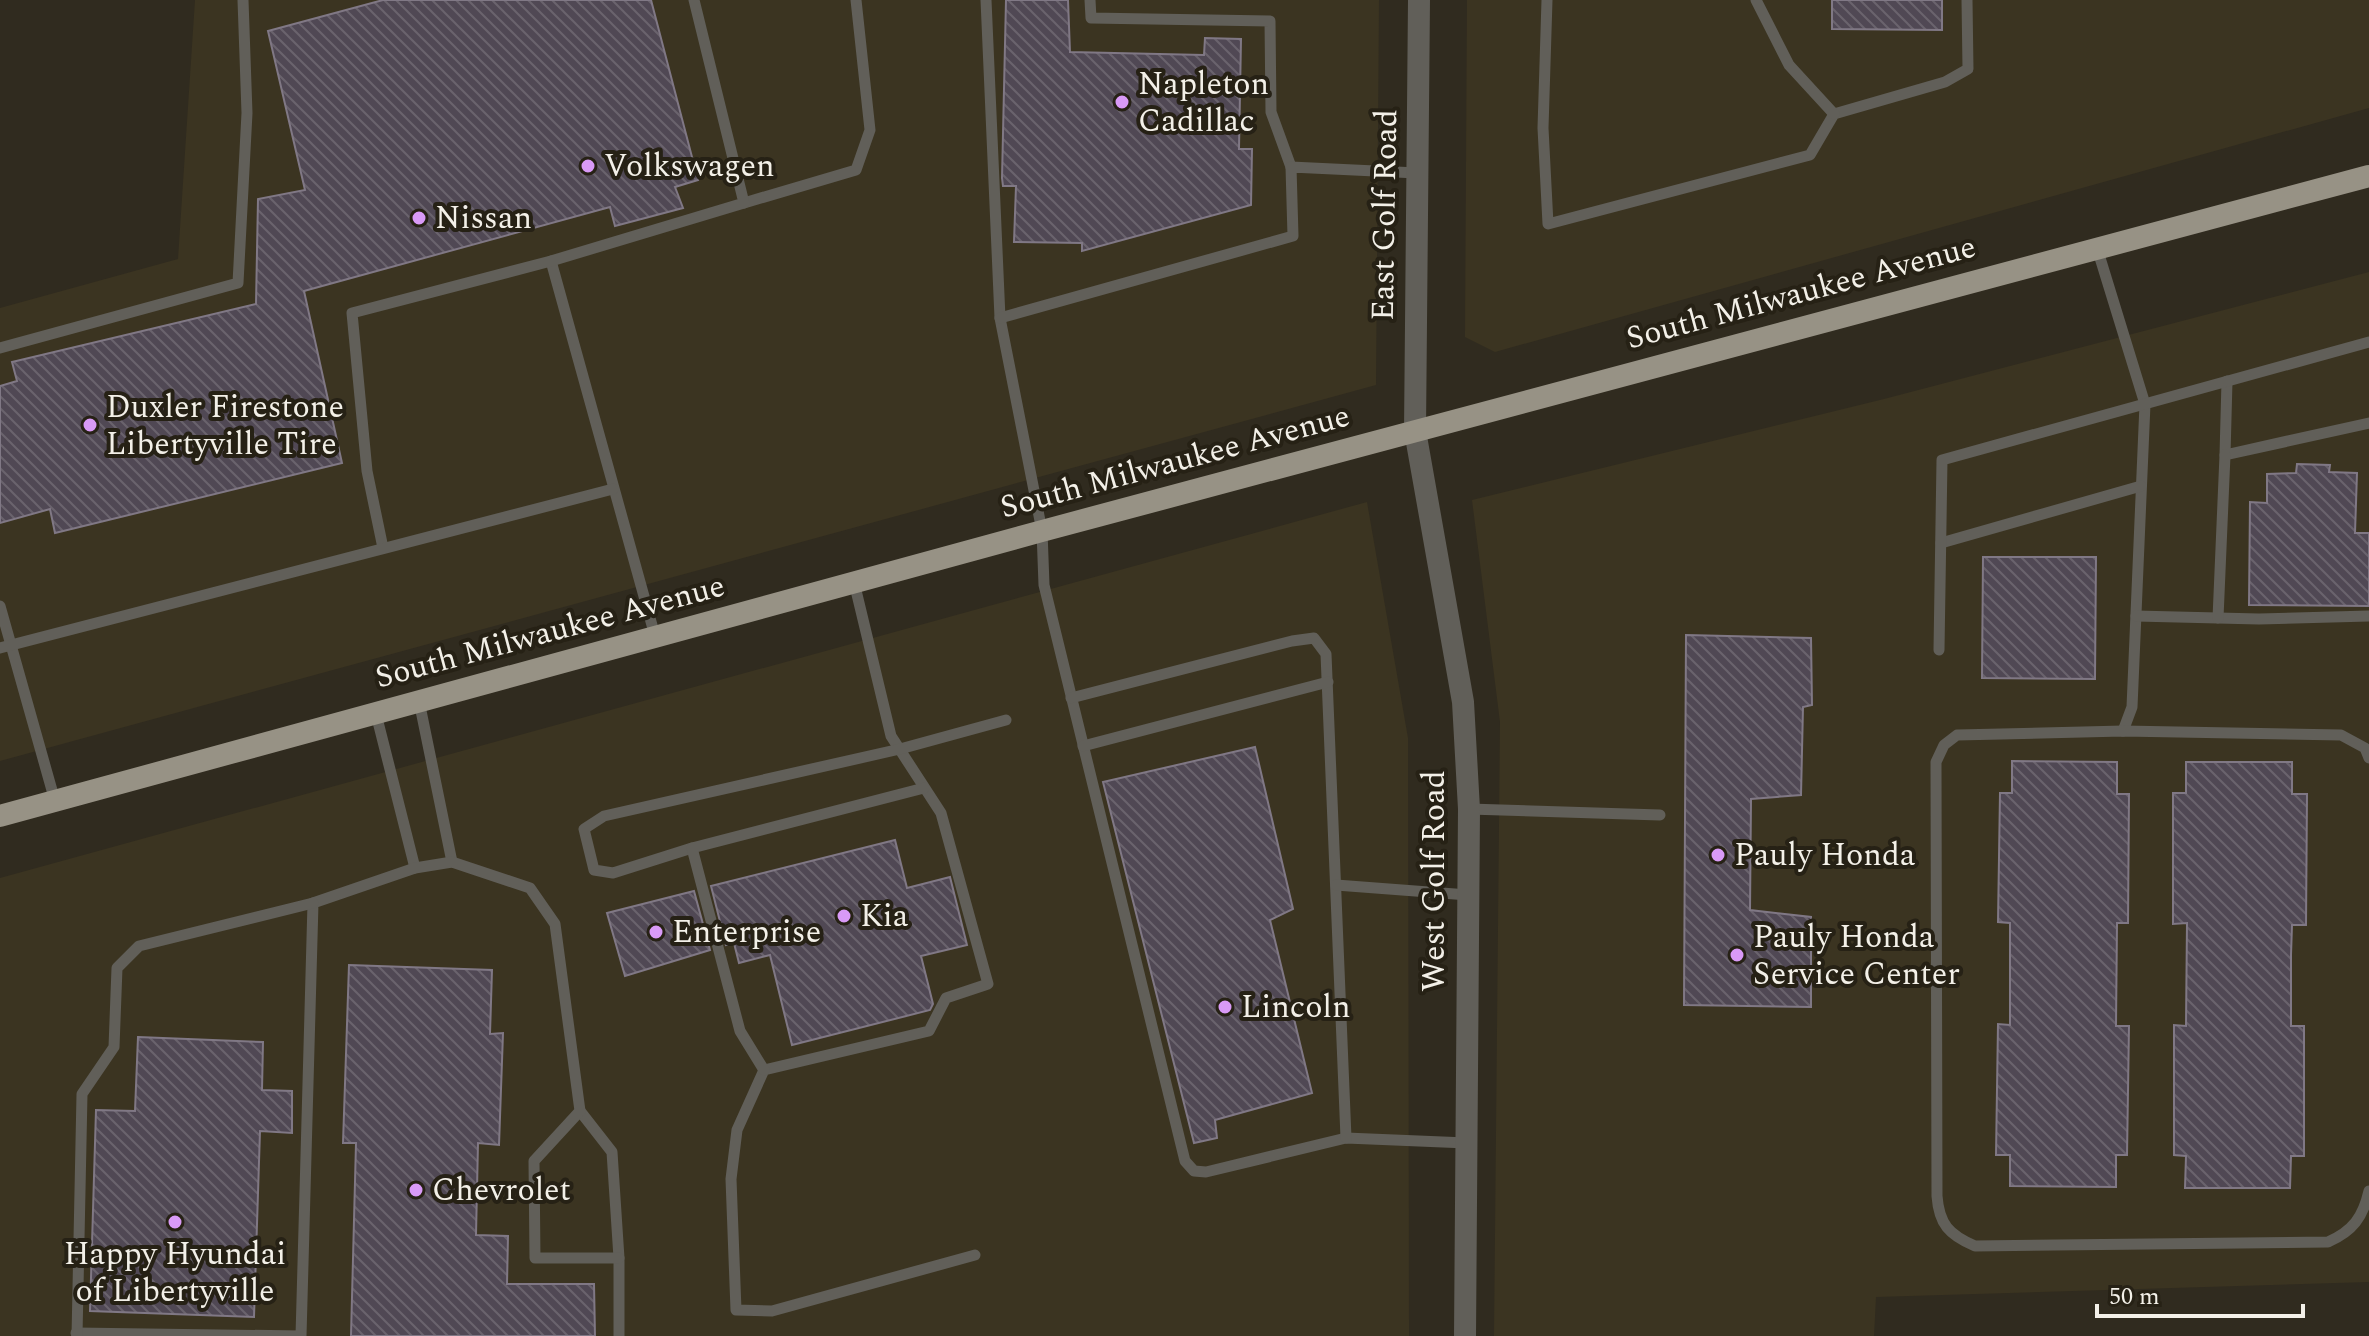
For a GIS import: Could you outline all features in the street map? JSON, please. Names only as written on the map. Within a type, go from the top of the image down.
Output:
[{"type":"main road","name":"South Milwaukee Avenue","points":[[0,816],[1042,531],[2369,176]]},
{"type":"street","name":"East Golf Road","points":[[1415,431],[1419,0]]},
{"type":"street","name":"West Golf Road","points":[[1415,431],[1463,702],[1469,809],[1465,1336]]},
{"type":"lane","points":[[0,348],[238,283],[247,113],[243,0]]},
{"type":"lane","points":[[694,0],[744,203]]},
{"type":"lane","points":[[383,548],[367,471],[352,313],[551,261],[856,170],[870,130],[856,0]]},
{"type":"lane","points":[[986,0],[1000,318],[1042,531],[1044,585],[1185,1161],[1194,1171],[1206,1172],[1346,1138],[1467,1143]]},
{"type":"lane","points":[[1000,318],[1293,236],[1291,167],[1271,112],[1270,21],[1091,18],[1090,0]]},
{"type":"lane","points":[[1547,0],[1543,128],[1548,224],[1810,155],[1834,114],[1945,82],[1968,69],[1967,0]]},
{"type":"lane","points":[[1756,0],[1789,65],[1834,114]]},
{"type":"lane","points":[[1291,167],[1417,173]]},
{"type":"lane","points":[[2097,248],[2145,404],[2132,707],[2123,731]]},
{"type":"lane","points":[[551,261],[655,636]]},
{"type":"lane","points":[[1939,650],[1942,460],[2369,342]]},
{"type":"lane","points":[[2218,618],[2227,381]]},
{"type":"lane","points":[[2225,455],[2369,423]]},
{"type":"lane","points":[[1941,543],[2141,486]]},
{"type":"lane","points":[[4,646],[613,489]]},
{"type":"lane","points":[[764,1070],[929,1031],[946,998],[988,984],[941,813],[891,736],[854,582]]},
{"type":"lane","points":[[0,606],[4,646],[55,801]]},
{"type":"lane","points":[[2136,616],[2369,616]]},
{"type":"lane","points":[[1071,698],[1292,641],[1314,638],[1326,654],[1346,1138]]},
{"type":"lane","points":[[1083,746],[1328,682]]},
{"type":"lane","points":[[419,701],[452,862]]},
{"type":"lane","points":[[376,714],[415,868]]},
{"type":"lane","points":[[924,788],[692,848],[613,873],[594,870],[584,829],[604,816],[900,749],[1006,720]]},
{"type":"lane","points":[[2369,758],[2365,748],[2341,735],[2123,731],[1957,735],[1944,745],[1936,762],[1939,1215],[1950,1231],[1975,1246],[2328,1242],[2353,1227],[2364,1210],[2369,1191]]},
{"type":"lane","points":[[1469,809],[1660,815]]},
{"type":"lane","points":[[692,848],[740,1031],[764,1070]]},
{"type":"lane","points":[[313,903],[301,1336],[76,1334],[82,1094],[114,1047],[117,968],[139,946],[313,903],[415,868],[452,862],[530,888],[555,924],[580,1111],[612,1152],[619,1258],[619,1336]]},
{"type":"lane","points":[[1336,885],[1468,895]]},
{"type":"lane","points":[[764,1070],[737,1130],[732,1167],[736,1310],[772,1311],[975,1255]]},
{"type":"lane","points":[[580,1111],[534,1161],[535,1258],[619,1258]]},
{"type":"shaded area","points":[[195,0],[1379,0],[1376,385],[0,761],[0,308],[178,259]]},
{"type":"shaded area","points":[[1467,0],[2369,0],[2369,108],[1495,352],[1465,337]]},
{"type":"shaded area","points":[[2369,272],[2369,1282],[1876,1297],[1874,1336],[1494,1336],[1500,722],[1472,500],[1884,399]]},
{"type":"shaded area","points":[[1367,502],[1408,738],[1409,1336],[0,1336],[0,878]]},
{"type":"building","points":[[383,0],[651,0],[698,180],[675,187],[683,208],[615,226],[610,207],[304,291],[342,463],[55,533],[50,509],[0,523],[0,386],[17,381],[12,362],[256,304],[258,199],[305,190],[268,31]]},
{"type":"building","name":"Napleton Cadillac","points":[[1006,0],[1068,0],[1070,52],[1204,55],[1205,38],[1241,39],[1239,149],[1252,149],[1251,205],[1082,251],[1082,243],[1014,242],[1016,186],[1003,186],[1002,178]]},
{"type":"building","points":[[1832,0],[1942,0],[1942,30],[1832,29]]},
{"type":"building","points":[[2297,464],[2330,465],[2329,472],[2357,473],[2355,533],[2369,533],[2369,606],[2249,605],[2250,502],[2267,503],[2267,474],[2296,473]]},
{"type":"building","points":[[1983,557],[2096,557],[2095,679],[1982,678]]},
{"type":"building","name":"Pauly Honda","points":[[1686,635],[1811,638],[1812,705],[1803,707],[1801,795],[1751,799],[1750,910],[1811,917],[1811,1007],[1684,1005]]},
{"type":"building","name":"Lincoln","points":[[1255,747],[1293,909],[1270,920],[1312,1093],[1215,1120],[1217,1138],[1194,1143],[1103,782]]},
{"type":"building","points":[[2012,761],[2117,762],[2117,794],[2129,794],[2128,923],[2117,923],[2116,1026],[2129,1026],[2127,1155],[2116,1155],[2116,1187],[2010,1186],[2010,1155],[1996,1155],[1998,1024],[2010,1025],[2010,923],[1998,922],[2000,793],[2012,793]]},
{"type":"building","points":[[2186,762],[2292,762],[2292,794],[2307,794],[2306,925],[2292,925],[2291,955],[2291,1026],[2304,1026],[2304,1156],[2291,1156],[2290,1188],[2185,1188],[2186,1156],[2174,1155],[2174,1025],[2186,1026],[2187,923],[2173,924],[2173,793],[2186,793]]},
{"type":"building","name":"Kia","points":[[895,840],[907,888],[950,877],[967,945],[921,956],[933,1004],[930,1010],[792,1045],[770,955],[739,963],[734,943],[726,945],[711,886]]},
{"type":"building","name":"Enterprise","points":[[694,891],[710,950],[625,976],[607,913]]},
{"type":"building","name":"Chevrolet","points":[[349,965],[492,970],[490,1034],[503,1033],[499,1145],[478,1143],[476,1235],[508,1236],[507,1284],[594,1284],[595,1336],[351,1336],[356,1143],[343,1143]]},
{"type":"building","name":"Happy Hyundai of Libertyville","points":[[138,1037],[263,1042],[262,1090],[292,1091],[292,1133],[260,1131],[254,1317],[90,1311],[96,1110],[135,1111]]},
{"type":"place","name":"Napleton Cadillac","points":[[1122,102]]},
{"type":"place","name":"Volkswagen","points":[[588,166]]},
{"type":"place","name":"Nissan","points":[[419,218]]},
{"type":"place","name":"Duxler Firestone Libertyville Tire","points":[[90,425]]},
{"type":"place","name":"Pauly Honda","points":[[1718,855]]},
{"type":"place","name":"Kia","points":[[844,916]]},
{"type":"place","name":"Enterprise","points":[[656,932]]},
{"type":"place","name":"Pauly Honda Service Center","points":[[1737,955]]},
{"type":"place","name":"Lincoln","points":[[1225,1007]]},
{"type":"place","name":"Chevrolet","points":[[416,1190]]},
{"type":"place","name":"Happy Hyundai of Libertyville","points":[[175,1222]]}]
